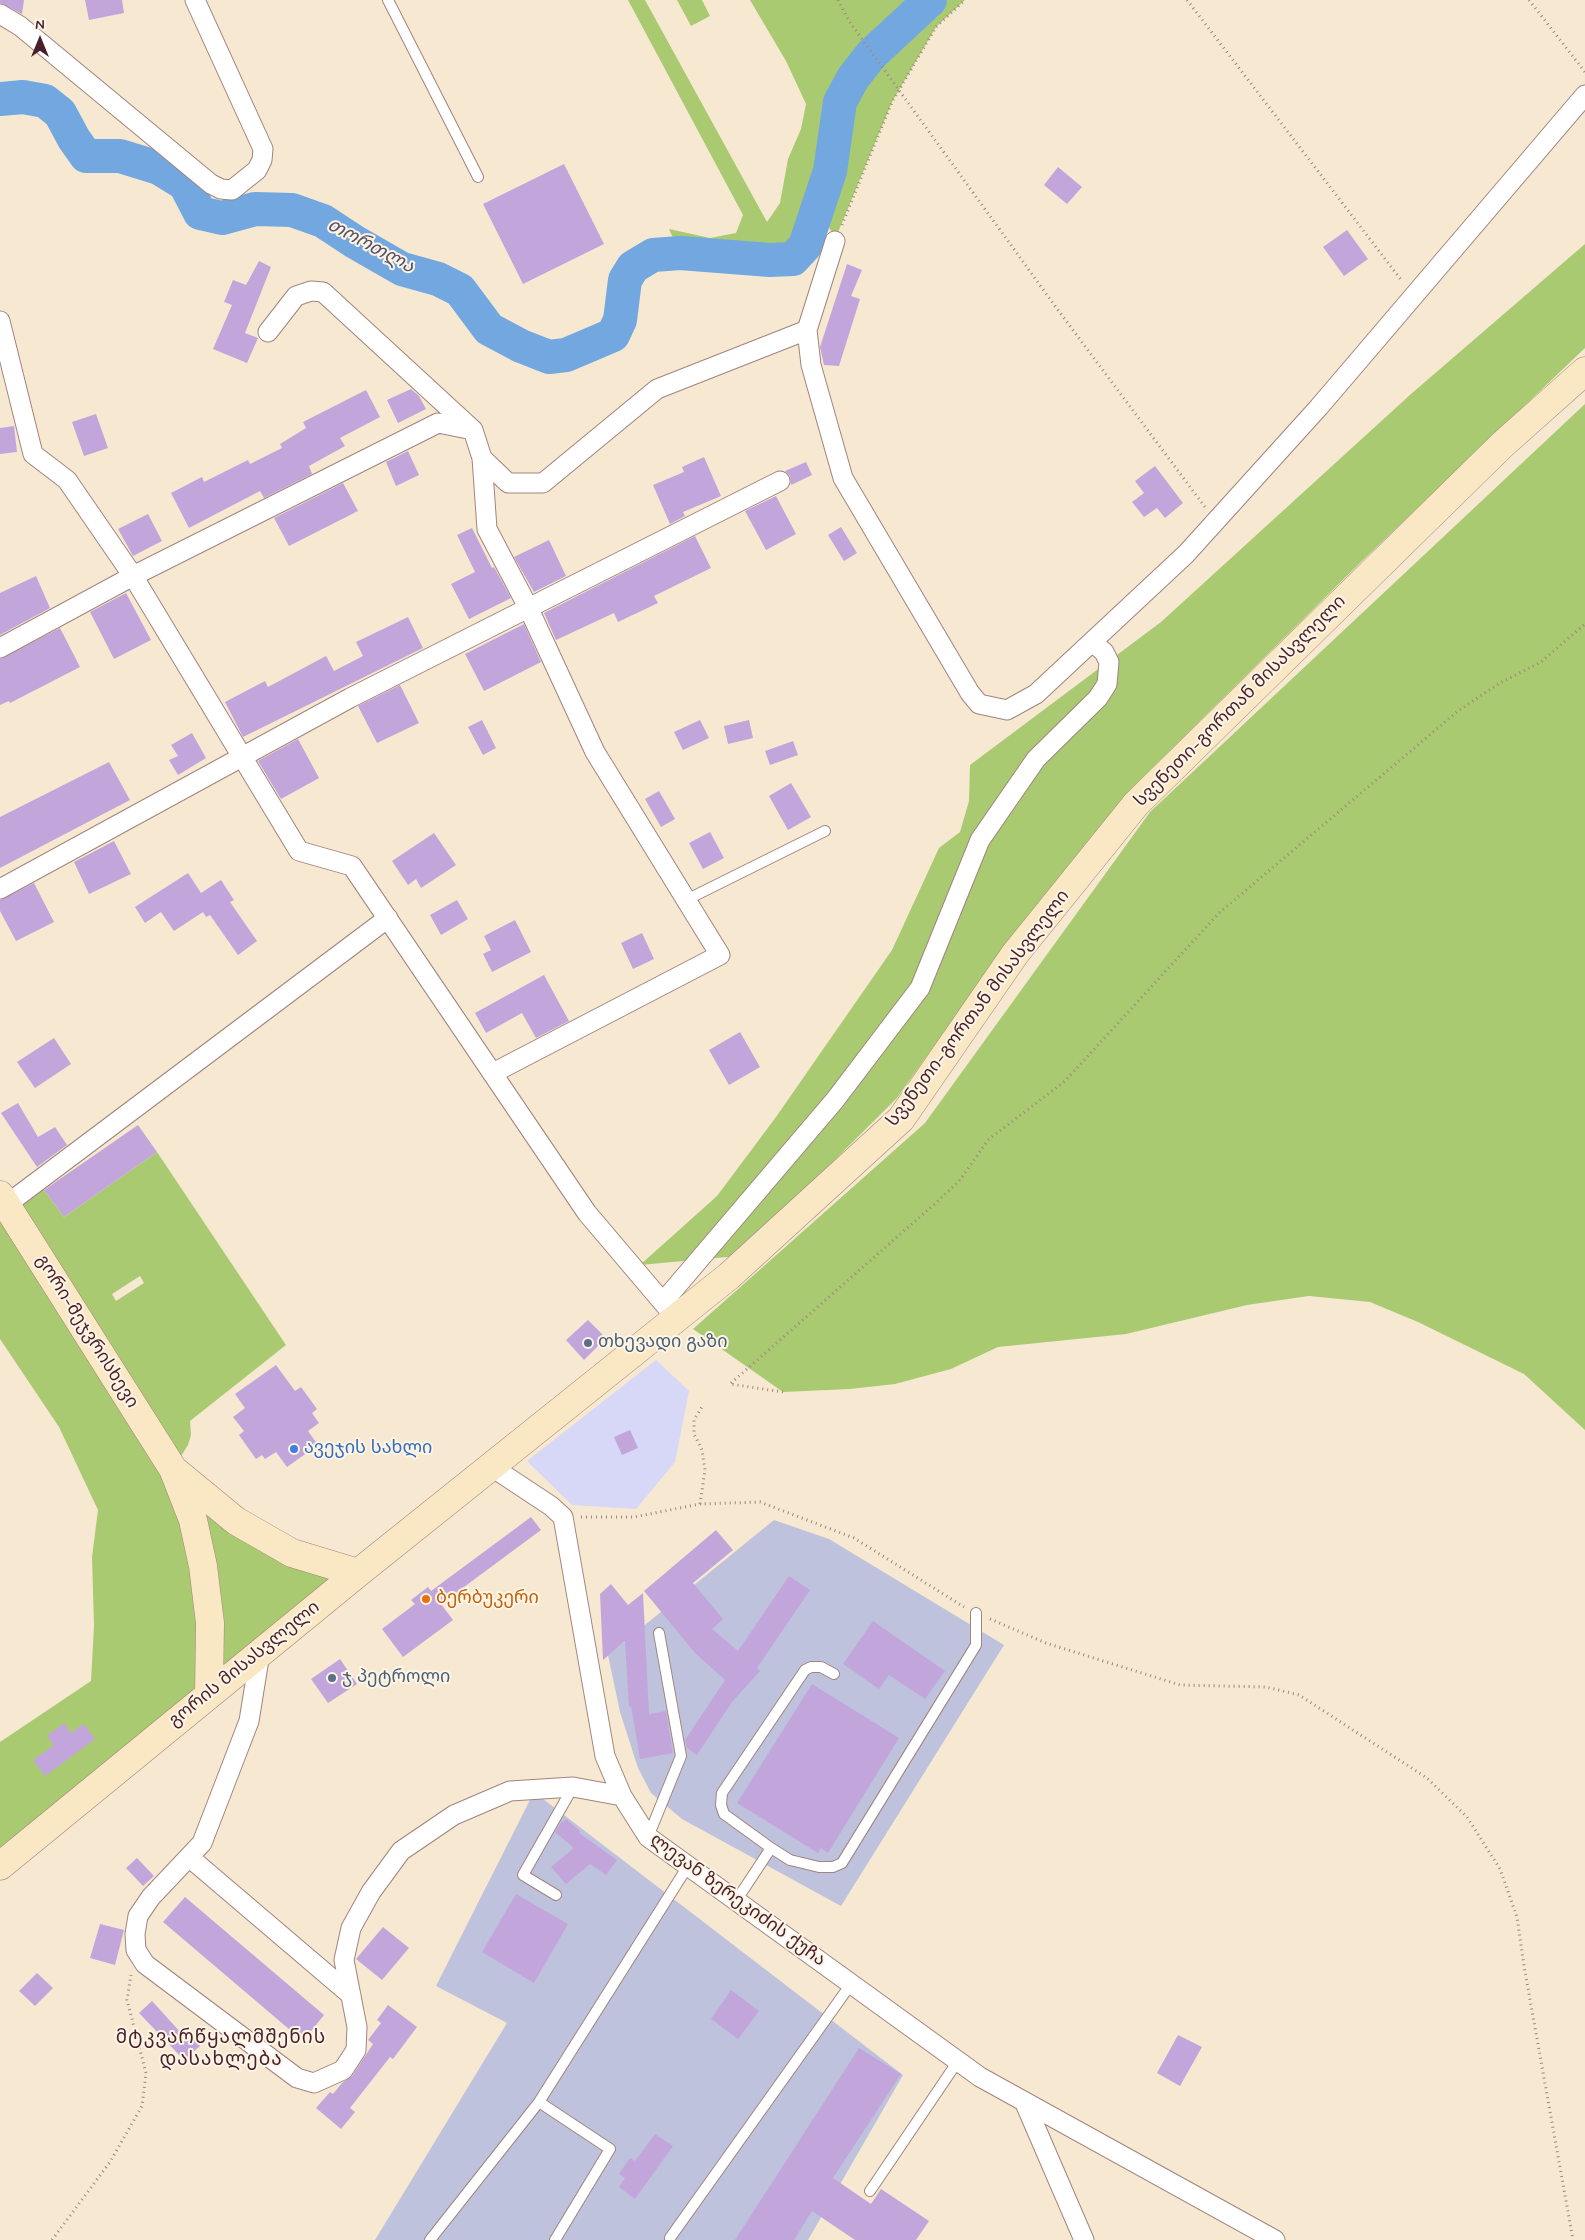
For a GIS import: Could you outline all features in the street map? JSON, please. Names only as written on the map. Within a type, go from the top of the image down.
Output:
[{"type":"main road","name":"სვენეთი-გორთან მისასვლელი","points":[[492,1466],[669,1310],[729,1276],[901,1119],[1015,954],[1136,804],[1502,445],[1585,371]]},
{"type":"main road","name":"გორი-მეჯვრისხევი","points":[[3,1200],[173,1469],[193,1520],[203,1566],[210,1623],[209,1694]]},
{"type":"main road","name":"გორის მისასვლელი","points":[[0,1866],[209,1694],[492,1466]]},
{"type":"main road","name":"გორი-მეჯვრისხევი","points":[[173,1469],[236,1520],[292,1553],[358,1573]]},
{"type":"street","points":[[0,14],[20,26],[211,184],[221,189],[232,190],[257,170],[262,160],[263,149],[195,0]]},
{"type":"street","points":[[837,235],[807,330],[812,365],[843,478],[970,693],[979,704],[1007,710],[1036,694],[1186,554],[1319,406],[1585,95]]},
{"type":"street","points":[[268,332],[296,296],[311,291],[322,292],[473,430],[482,458],[487,530],[528,608],[595,752],[720,955],[493,1073]]},
{"type":"street","points":[[0,321],[34,454],[67,480],[133,576],[299,851],[352,866],[587,1213],[669,1310],[835,1100],[920,988],[980,840],[1036,760],[1098,698],[1107,684],[1109,662],[1104,652],[1092,642]]},
{"type":"street","points":[[482,458],[508,483],[543,483],[657,389],[807,330]]},
{"type":"street","points":[[0,648],[133,576],[438,423],[473,430]]},
{"type":"street","points":[[0,889],[350,698],[780,481]]},
{"type":"street","points":[[3,1200],[388,918]]},
{"type":"street","points":[[492,1466],[551,1506],[563,1517]]},
{"type":"street","name":"ლევან ზერეკიძის ქუჩა","points":[[563,1517],[603,1748],[622,1796],[648,1837],[980,2077],[1275,2240]]},
{"type":"street","points":[[260,1653],[250,1721],[202,1843],[150,1897],[138,1916],[135,1934],[136,1950],[145,1964],[297,2078],[314,2082],[342,2070],[356,2050],[357,2027],[344,1960],[351,1928],[371,1892],[401,1851],[454,1815],[510,1791],[573,1787],[622,1796]]},
{"type":"street","points":[[189,1857],[351,1996]]},
{"type":"street","points":[[1024,2101],[1084,2240]]},
{"type":"lane","points":[[388,0],[478,178]]},
{"type":"lane","points":[[686,900],[825,831]]},
{"type":"lane","points":[[834,1674],[821,1667],[811,1667],[805,1670],[722,1793],[721,1805],[724,1814],[790,1860],[805,1865],[833,1867],[842,1863],[976,1645],[976,1613]]},
{"type":"lane","points":[[648,1837],[681,1756],[659,1634]]},
{"type":"lane","points":[[556,1895],[523,1875],[573,1787]]},
{"type":"lane","points":[[736,1901],[771,1848]]},
{"type":"lane","points":[[430,2240],[538,2102],[688,1866]]},
{"type":"lane","points":[[670,2238],[851,1984]]},
{"type":"lane","points":[[870,2191],[958,2061]]},
{"type":"lane","points":[[538,2102],[610,2149],[555,2240]]},
{"type":"path","points":[[838,0],[849,21],[1055,306],[1216,521]]},
{"type":"path","points":[[837,235],[892,102],[936,27],[965,0]]},
{"type":"path","points":[[1187,0],[1414,296]]},
{"type":"path","points":[[1529,0],[1585,72]]},
{"type":"path","points":[[783,1392],[730,1384],[938,1201],[960,1180],[988,1140],[1065,1081],[1218,913],[1458,711],[1500,683],[1541,662],[1585,624]]},
{"type":"path","points":[[700,1504],[705,1470],[702,1450],[694,1434],[694,1420],[702,1407]]},
{"type":"path","points":[[563,1517],[634,1517],[700,1504],[760,1502],[845,1534],[976,1613],[1046,1643],[1180,1685],[1266,1687],[1299,1695],[1427,1778],[1467,1817],[1500,1869],[1517,1917],[1573,2240]]},
{"type":"path","points":[[52,2240],[110,2162],[142,2106],[146,2072],[127,2000],[136,1950]]},
{"type":"shaded area","points":[[656,1360],[689,1391],[675,1462],[636,1509],[572,1505],[527,1461]]},
{"type":"shaded area","points":[[774,1520],[829,1539],[1004,1645],[841,1906],[682,1819],[651,1793],[638,1768],[620,1712],[608,1655]]},
{"type":"shaded area","points":[[534,1792],[903,2075],[808,2240],[375,2240],[507,2023],[436,1986]]},
{"type":"green space","points":[[628,0],[645,0],[767,222],[780,203],[788,159],[801,129],[806,104],[786,61],[750,0],[965,0],[936,27],[892,102],[836,237],[817,212],[805,246],[793,259],[770,260],[680,253],[669,229],[710,238],[736,233],[743,215]]},
{"type":"green space","points":[[677,0],[702,0],[710,16],[691,26]]},
{"type":"green space","points":[[1585,244],[1585,348],[1361,562],[1139,781],[993,963],[897,1098],[738,1256],[640,1265],[717,1196],[776,1117],[892,950],[939,848],[960,832],[969,801],[970,765],[1161,622],[1411,394]]},
{"type":"green space","points":[[1585,404],[1585,1430],[1524,1374],[1418,1322],[1370,1302],[1309,1296],[1247,1305],[1126,1334],[998,1347],[951,1369],[895,1384],[850,1389],[783,1392],[693,1329],[925,1123],[1150,812]]},
{"type":"green space","points":[[157,1152],[286,1345],[190,1421],[191,1435],[188,1445],[173,1469],[236,1521],[358,1573],[0,1866],[0,1742],[91,1681],[94,1626],[92,1557],[98,1510],[59,1427],[0,1339],[0,1195],[35,1184],[44,1190],[64,1217]],"holes":[[[140,1276],[144,1283],[116,1301],[112,1294]]]},
{"type":"building","points":[[0,0],[24,0],[22,14],[0,3]]},
{"type":"building","points":[[85,0],[122,0],[124,13],[89,20]]},
{"type":"building","points":[[564,164],[604,244],[523,284],[483,204]]},
{"type":"building","points":[[1058,167],[1082,187],[1067,204],[1044,185]]},
{"type":"building","points":[[1347,230],[1368,259],[1344,276],[1323,247]]},
{"type":"building","points":[[259,261],[271,267],[245,333],[258,338],[247,363],[213,349],[232,305],[224,302],[233,280],[246,285]]},
{"type":"building","points":[[847,264],[862,270],[851,296],[860,299],[839,366],[824,365],[820,347]]},
{"type":"building","points":[[411,389],[419,396],[426,409],[398,423],[387,400]]},
{"type":"building","points":[[366,390],[380,417],[340,438],[345,446],[309,466],[312,474],[264,498],[260,491],[189,528],[171,493],[202,477],[204,482],[248,460],[250,464],[282,448],[280,444],[306,428],[303,422]]},
{"type":"building","points":[[96,414],[108,448],[84,456],[72,422]]},
{"type":"building","points":[[14,426],[17,452],[0,454],[0,428]]},
{"type":"building","points":[[408,451],[419,475],[396,486],[386,462]]},
{"type":"building","points":[[704,457],[721,496],[683,512],[685,516],[670,524],[653,485],[684,472],[682,467]]},
{"type":"building","points":[[806,462],[812,475],[791,485],[790,476],[785,471]]},
{"type":"building","points":[[1155,466],[1183,503],[1165,518],[1157,508],[1144,517],[1132,502],[1144,493],[1135,481]]},
{"type":"building","points":[[343,483],[358,511],[289,546],[274,518]]},
{"type":"building","points":[[776,496],[796,534],[766,550],[745,511]]},
{"type":"building","points":[[148,514],[162,541],[133,556],[118,529]]},
{"type":"building","points":[[841,527],[857,553],[844,561],[828,535]]},
{"type":"building","points":[[472,528],[492,568],[494,567],[511,598],[469,619],[451,584],[475,572],[457,535]]},
{"type":"building","points":[[695,536],[711,568],[654,596],[658,603],[618,622],[614,613],[556,640],[544,613]]},
{"type":"building","points":[[549,540],[566,576],[534,592],[514,557]]},
{"type":"building","points":[[36,576],[50,608],[0,635],[0,593]]},
{"type":"building","points":[[126,593],[151,640],[114,659],[90,612]]},
{"type":"building","points":[[408,617],[423,648],[243,737],[225,702],[265,681],[268,687],[326,656],[334,671],[363,656],[356,642]]},
{"type":"building","points":[[524,624],[541,662],[484,691],[465,654]]},
{"type":"building","points":[[60,628],[80,667],[10,703],[9,701],[0,705],[0,659]]},
{"type":"building","points":[[400,685],[419,723],[377,743],[358,706]]},
{"type":"building","points":[[482,720],[496,748],[483,755],[468,727]]},
{"type":"building","points":[[700,720],[709,738],[683,750],[674,732]]},
{"type":"building","points":[[749,720],[753,738],[728,744],[724,726]]},
{"type":"building","points":[[192,733],[206,758],[178,775],[169,760],[178,756],[171,745]]},
{"type":"building","points":[[298,739],[319,778],[281,799],[258,761]]},
{"type":"building","points":[[793,741],[798,755],[770,765],[765,751]]},
{"type":"building","points":[[109,762],[130,800],[0,868],[0,817]]},
{"type":"building","points":[[791,783],[811,817],[788,830],[769,796]]},
{"type":"building","points":[[659,791],[675,819],[661,827],[645,799]]},
{"type":"building","points":[[710,832],[724,858],[703,869],[689,843]]},
{"type":"building","points":[[434,833],[456,865],[421,888],[416,879],[408,885],[392,861]]},
{"type":"building","points":[[114,841],[131,874],[89,894],[74,862]]},
{"type":"building","points":[[188,873],[201,893],[221,880],[234,900],[230,902],[257,941],[238,955],[210,915],[206,917],[203,912],[174,931],[161,912],[145,923],[135,907]]},
{"type":"building","points":[[34,883],[54,922],[16,941],[0,911],[0,900]]},
{"type":"building","points":[[457,900],[468,919],[441,935],[430,915]]},
{"type":"building","points":[[515,920],[531,952],[492,972],[483,954],[491,950],[484,936]]},
{"type":"building","points":[[642,933],[654,959],[633,969],[621,943]]},
{"type":"building","points":[[544,975],[569,1021],[536,1038],[522,1013],[486,1033],[475,1013]]},
{"type":"building","points":[[740,1032],[760,1067],[729,1085],[709,1050]]},
{"type":"building","points":[[54,1038],[71,1064],[35,1088],[17,1062]]},
{"type":"building","points":[[18,1103],[38,1137],[55,1127],[67,1145],[37,1167],[1,1113]]},
{"type":"building","points":[[138,1125],[157,1152],[64,1217],[44,1190]]},
{"type":"building","points":[[588,1320],[606,1338],[584,1360],[566,1340]]},
{"type":"building","points":[[276,1365],[295,1391],[301,1387],[317,1409],[312,1413],[319,1423],[308,1431],[318,1445],[287,1467],[276,1452],[265,1459],[262,1455],[256,1459],[239,1435],[244,1431],[233,1417],[245,1408],[235,1394]]},
{"type":"building","points":[[630,1430],[638,1448],[622,1455],[614,1437]]},
{"type":"building","points":[[531,1517],[541,1530],[441,1604],[453,1620],[403,1657],[382,1629],[415,1604],[411,1600],[428,1587],[431,1591]]},
{"type":"building","points":[[716,1530],[733,1550],[693,1583],[723,1619],[712,1629],[738,1651],[789,1576],[810,1590],[757,1668],[760,1671],[732,1702],[697,1755],[687,1748],[685,1740],[725,1680],[695,1653],[644,1591]]},
{"type":"building","points":[[611,1584],[628,1605],[643,1593],[649,1714],[666,1711],[673,1753],[640,1759],[631,1706],[629,1707],[625,1641],[603,1660],[600,1594]]},
{"type":"building","points":[[873,1621],[945,1671],[925,1699],[889,1675],[879,1689],[843,1664]]},
{"type":"building","points":[[340,1659],[357,1684],[328,1703],[311,1679]]},
{"type":"building","points":[[812,1684],[899,1738],[828,1853],[821,1848],[818,1853],[737,1803]]},
{"type":"building","points":[[64,1723],[71,1733],[84,1724],[95,1739],[45,1776],[33,1760],[54,1745],[47,1736]]},
{"type":"building","points":[[566,1819],[580,1831],[579,1833],[617,1860],[606,1875],[590,1864],[566,1884],[551,1867],[574,1848],[555,1832],[562,1821]]},
{"type":"building","points":[[137,1858],[154,1876],[143,1886],[126,1868]]},
{"type":"building","points":[[516,1894],[568,1924],[534,1983],[482,1952]]},
{"type":"building","points":[[185,1897],[324,2015],[303,2041],[163,1922]]},
{"type":"building","points":[[100,1924],[124,1930],[115,1965],[90,1958]]},
{"type":"building","points":[[383,1927],[409,1948],[382,1980],[356,1959]]},
{"type":"building","points":[[37,1973],[53,1988],[35,2006],[19,1991]]},
{"type":"building","points":[[731,1990],[759,2011],[738,2039],[711,2019]]},
{"type":"building","points":[[152,2001],[182,2034],[186,2031],[200,2046],[184,2060],[139,2013]]},
{"type":"building","points":[[388,2005],[417,2027],[393,2059],[390,2057],[350,2108],[355,2112],[341,2129],[316,2108],[330,2092],[333,2094],[342,2083],[352,2076],[373,2044],[368,2040],[381,2023],[377,2020]]},
{"type":"building","points":[[1178,2035],[1202,2047],[1180,2086],[1157,2073]]},
{"type":"building","points":[[859,2048],[901,2074],[833,2178],[871,2204],[881,2189],[929,2221],[916,2240],[855,2240],[812,2211],[794,2240],[735,2240]]},
{"type":"building","points":[[655,2134],[673,2146],[635,2199],[619,2187],[625,2178],[619,2174],[630,2158],[635,2161]]},
{"type":"waterway","name":"თორთლა","points":[[0,99],[23,97],[45,101],[60,113],[86,156],[120,156],[159,168],[185,184],[200,213],[222,218],[255,209],[292,210],[323,221],[402,269],[438,279],[460,290],[489,329],[521,346],[549,357],[566,355],[613,335],[620,320],[625,280],[633,267],[653,255],[680,253],[770,260],[793,259],[805,246],[830,171],[840,102],[853,78],[871,55],[930,0]]},
{"type":"place","name":"თხევადი გაზი","points":[[588,1343]]},
{"type":"place","name":"ავეჯის სახლი","points":[[294,1449]]},
{"type":"place","name":"ბერბუკერი","points":[[426,1599]]},
{"type":"place","name":"ჯ პეტროლი","points":[[332,1678]]},
{"type":"district","name":"მტკვარწყალმშენის დასახლება","points":[[221,2050]]}]
